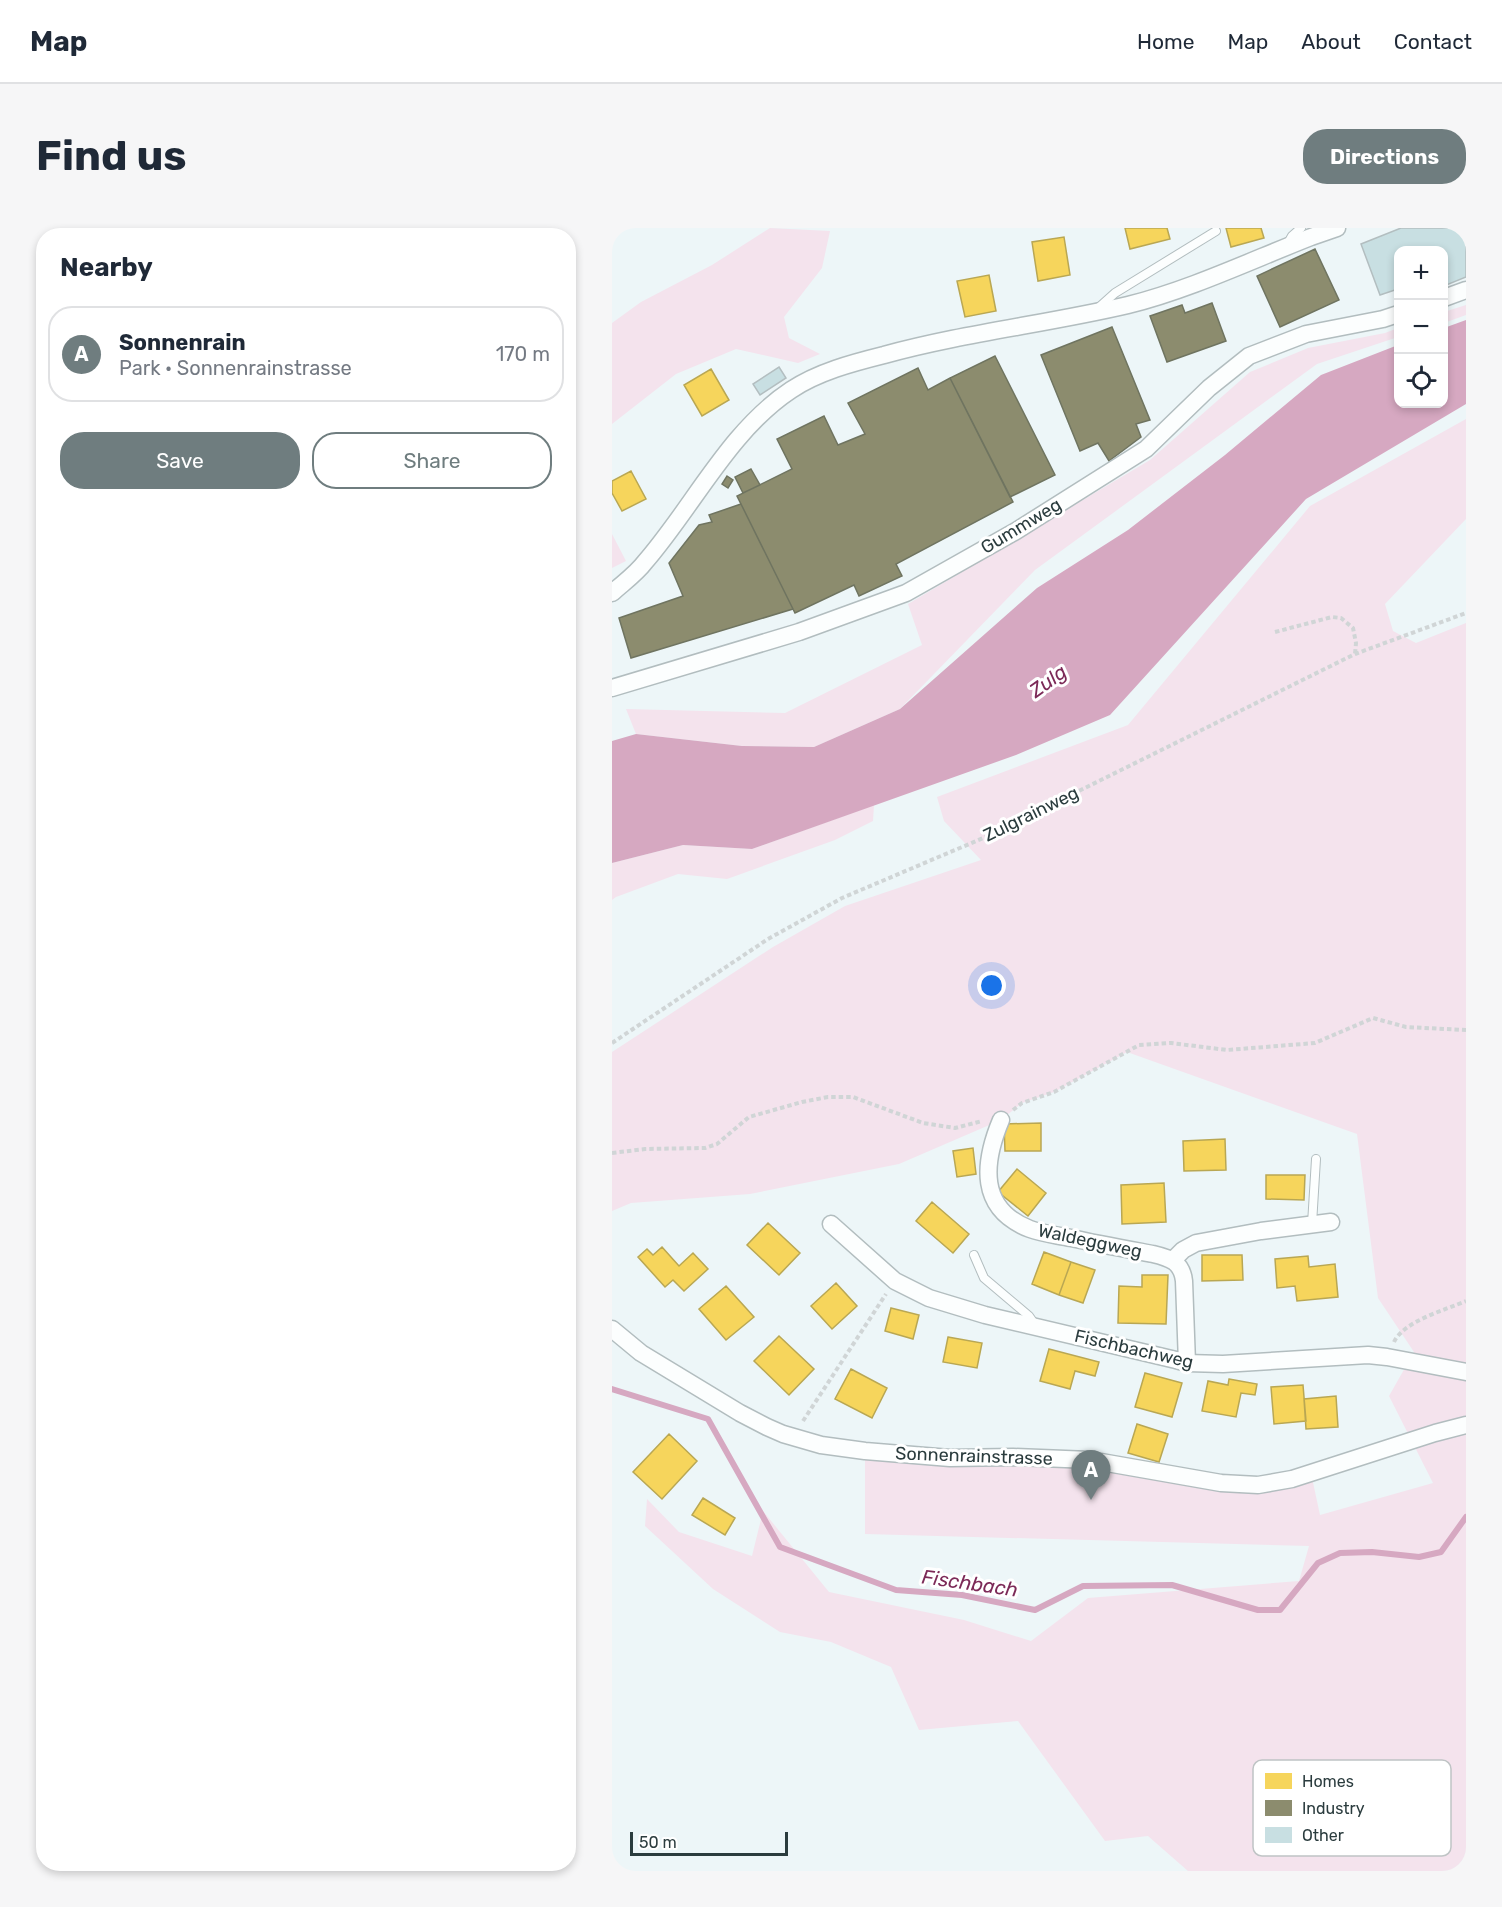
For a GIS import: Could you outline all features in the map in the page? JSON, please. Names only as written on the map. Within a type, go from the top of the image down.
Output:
[{"type":"street","points":[[612,593],[645,562],[731,448],[754,422],[775,401],[811,379],[855,362],[920,345],[1094,312],[1168,293],[1337,228]]},
{"type":"street","points":[[1448,296],[1466,290]]},
{"type":"street","name":"Gummweg","points":[[612,688],[799,632],[906,593],[1016,531],[1146,449],[1209,388],[1249,356],[1306,334],[1394,315]]},
{"type":"street","name":"Waldeggweg","points":[[994,1120],[989,1181],[996,1205],[1009,1218],[1032,1230],[1173,1260]]},
{"type":"street","points":[[1187,1363],[1185,1281],[1181,1268],[1173,1260],[1183,1250],[1196,1243],[1261,1231],[1331,1222]]},
{"type":"street","name":"Fischbachweg","points":[[831,1224],[895,1281],[929,1298],[985,1315],[1187,1363],[1223,1364],[1368,1355],[1466,1372]]},
{"type":"street","name":"Sonnenrainstrasse","points":[[612,1329],[640,1353],[767,1427],[821,1445],[865,1451],[950,1458],[1013,1457],[1090,1460],[1221,1483],[1258,1485],[1292,1479],[1466,1425]]},
{"type":"lane","points":[[1287,246],[1292,236],[1301,228]]},
{"type":"lane","points":[[1094,312],[1115,293],[1216,231]]},
{"type":"lane","points":[[1312,1224],[1316,1160]]},
{"type":"lane","points":[[974,1255],[984,1278],[1029,1316],[1036,1326]]},
{"type":"path","name":"Zulgrainweg","points":[[612,1043],[768,939],[842,898],[988,836],[1355,654],[1466,613]]},
{"type":"path","points":[[1275,632],[1332,617],[1341,618],[1353,628],[1355,654]]},
{"type":"path","points":[[612,1154],[645,1149],[705,1148],[717,1144],[749,1118],[802,1102],[828,1097],[853,1097],[923,1123],[955,1128],[994,1120],[1022,1103],[1054,1092],[1139,1045],[1171,1043],[1227,1050],[1315,1043],[1373,1018],[1406,1027],[1466,1030]]},
{"type":"path","points":[[800,1424],[891,1287]]},
{"type":"path","points":[[1388,1357],[1397,1337],[1406,1327],[1466,1301]]},
{"type":"shaded area","points":[[770,228],[830,231],[822,268],[784,317],[789,338],[820,354],[798,363],[736,349],[676,374],[612,424],[612,323],[641,302],[712,265]]},
{"type":"shaded area","points":[[1466,305],[1466,315],[1448,322],[1448,311]]},
{"type":"shaded area","points":[[1394,330],[1394,338],[1317,364],[1035,570],[900,709],[814,747],[742,746],[636,734],[626,709],[785,713],[922,645],[908,604],[1150,460],[1250,372],[1308,348]]},
{"type":"shaded area","points":[[1466,419],[1466,519],[1385,604],[1393,631],[1416,643],[1466,623],[1466,1871],[1188,1871],[1148,1836],[1105,1841],[1018,1721],[919,1730],[891,1667],[831,1642],[780,1632],[713,1589],[645,1526],[647,1499],[679,1532],[752,1556],[763,1511],[829,1592],[964,1620],[1031,1641],[1088,1598],[1299,1581],[1309,1546],[865,1534],[865,1451],[1013,1457],[1221,1483],[1311,1473],[1320,1515],[1433,1483],[1389,1396],[1414,1352],[1378,1298],[1357,1134],[1127,1052],[1054,1092],[1022,1103],[1001,1120],[899,1164],[750,1194],[631,1203],[612,1211],[612,1052],[773,947],[845,906],[981,860],[944,821],[937,797],[1128,725],[1310,506]]},
{"type":"shaded area","points":[[612,534],[626,561],[612,568]]},
{"type":"shaded area","points":[[874,805],[873,821],[835,840],[727,879],[678,874],[612,900],[612,863],[683,845],[752,849]]},
{"type":"water","name":"Zulg","points":[[1466,320],[1466,404],[1306,499],[1110,715],[1016,755],[752,849],[683,845],[612,863],[612,741],[636,734],[742,746],[814,747],[900,709],[1037,588],[1128,530],[1225,455],[1321,375],[1394,347],[1394,408],[1448,408],[1448,327]]},
{"type":"building: Homes","points":[[1125,228],[1167,228],[1170,239],[1130,249]]},
{"type":"building: Homes","points":[[1226,228],[1261,228],[1264,238],[1231,247]]},
{"type":"building: Homes","points":[[1064,237],[1070,275],[1038,281],[1032,242]]},
{"type":"building: Homes","points":[[989,275],[996,311],[965,317],[957,281]]},
{"type":"building: Homes","points":[[711,369],[729,400],[702,416],[684,385]]},
{"type":"building: Homes","points":[[631,471],[646,499],[622,511],[612,493],[612,481]]},
{"type":"building: Homes","points":[[1041,1123],[1041,1151],[1005,1151],[1004,1124]]},
{"type":"building: Homes","points":[[1225,1139],[1226,1170],[1184,1171],[1183,1141]]},
{"type":"building: Homes","points":[[973,1148],[976,1174],[957,1177],[953,1151]]},
{"type":"building: Homes","points":[[1017,1169],[1046,1193],[1028,1216],[998,1192]]},
{"type":"building: Homes","points":[[1266,1175],[1305,1175],[1304,1200],[1266,1199]]},
{"type":"building: Homes","points":[[1164,1183],[1166,1222],[1122,1224],[1121,1185]]},
{"type":"building: Homes","points":[[932,1202],[969,1234],[953,1253],[916,1221]]},
{"type":"building: Homes","points":[[768,1223],[800,1253],[779,1275],[747,1245]]},
{"type":"building: Homes","points":[[662,1247],[679,1266],[693,1253],[708,1269],[684,1291],[673,1280],[665,1287],[638,1257],[647,1249],[653,1255]]},
{"type":"building: Homes","points":[[1044,1252],[1071,1262],[1059,1295],[1032,1284]]},
{"type":"building: Homes","points":[[1202,1255],[1242,1255],[1243,1280],[1202,1281]]},
{"type":"building: Homes","points":[[1308,1256],[1309,1267],[1335,1264],[1338,1297],[1297,1301],[1295,1286],[1277,1288],[1275,1259]]},
{"type":"building: Homes","points":[[1071,1262],[1095,1270],[1083,1303],[1059,1295]]},
{"type":"building: Homes","points":[[1142,1275],[1168,1275],[1166,1324],[1118,1323],[1119,1286],[1142,1287]]},
{"type":"building: Homes","points":[[836,1283],[857,1306],[832,1329],[811,1306]]},
{"type":"building: Homes","points":[[726,1286],[754,1317],[726,1340],[699,1309]]},
{"type":"building: Homes","points":[[891,1308],[919,1315],[913,1339],[885,1331]]},
{"type":"building: Homes","points":[[779,1336],[814,1369],[789,1395],[754,1361]]},
{"type":"building: Homes","points":[[948,1337],[982,1343],[977,1368],[943,1362]]},
{"type":"building: Homes","points":[[1049,1349],[1099,1362],[1095,1376],[1075,1371],[1070,1389],[1040,1381]]},
{"type":"building: Homes","points":[[851,1369],[887,1388],[872,1418],[835,1399]]},
{"type":"building: Homes","points":[[1145,1373],[1182,1383],[1172,1417],[1135,1407]]},
{"type":"building: Homes","points":[[1229,1379],[1257,1384],[1255,1395],[1241,1393],[1236,1417],[1202,1411],[1208,1381],[1228,1385]]},
{"type":"building: Homes","points":[[1303,1385],[1306,1421],[1274,1424],[1271,1387]]},
{"type":"building: Homes","points":[[1336,1396],[1338,1427],[1306,1429],[1304,1399]]},
{"type":"building: Homes","points":[[1137,1424],[1168,1434],[1159,1462],[1128,1453]]},
{"type":"building: Homes","points":[[669,1434],[697,1461],[662,1499],[633,1472]]},
{"type":"building: Homes","points":[[703,1498],[735,1518],[725,1535],[692,1515]]},
{"type":"building: Industry","points":[[1315,249],[1339,300],[1280,327],[1257,276]]},
{"type":"building: Industry","points":[[1212,303],[1226,341],[1167,362],[1150,316],[1182,305],[1185,313]]},
{"type":"building: Industry","points":[[1112,327],[1150,420],[1136,424],[1141,437],[1109,461],[1098,443],[1080,451],[1041,355]]},
{"type":"building: Industry","points":[[995,356],[1055,475],[1010,497],[950,378]]},
{"type":"building: Industry","points":[[918,368],[928,390],[950,378],[1013,502],[896,564],[902,576],[859,596],[854,585],[795,613],[737,496],[792,469],[777,439],[824,416],[838,445],[865,434],[848,403]]},
{"type":"building: Industry","points":[[751,469],[760,485],[743,493],[735,477]]},
{"type":"building: Industry","points":[[727,476],[733,480],[728,488],[722,484]]},
{"type":"building: Industry","points":[[741,504],[793,609],[631,658],[619,618],[683,596],[669,563],[699,525],[712,522],[709,515]]},
{"type":"building: Other","points":[[1401,228],[1466,228],[1466,277],[1448,284],[1448,246],[1394,246],[1394,290],[1380,295],[1361,244]]},
{"type":"building: Other","points":[[779,367],[786,378],[760,395],[753,384]]},
{"type":"waterway","name":"Fischbach","points":[[612,1389],[708,1419],[780,1547],[896,1590],[962,1595],[1035,1610],[1083,1586],[1172,1585],[1258,1610],[1280,1610],[1318,1563],[1340,1553],[1372,1552],[1419,1557],[1441,1552],[1466,1517]]},
{"type":"place","name":"Sonnenrain","points":[[1091,1500]]}]
